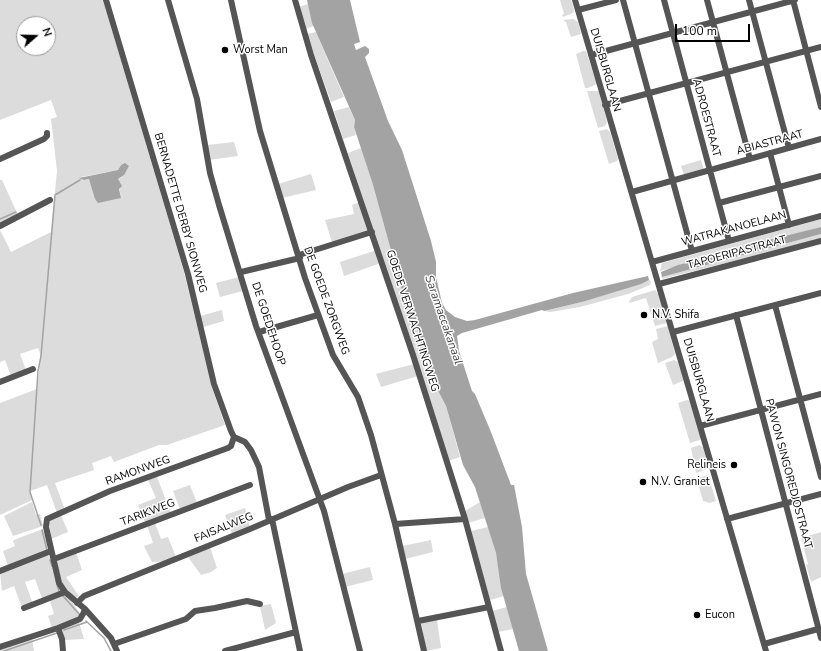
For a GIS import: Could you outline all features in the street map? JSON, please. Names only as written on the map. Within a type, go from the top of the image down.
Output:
[{"type":"street","name":"BERNADETTE DERBY SIONWEG","points":[[106,0],[188,274],[214,384],[233,434]]},
{"type":"street","name":"DE GOEDEHOOP","points":[[168,0],[197,99],[210,173],[259,332],[319,499],[360,651]]},
{"type":"street","name":"DE GOEDE ZORGWEG","points":[[231,0],[260,130],[299,257],[333,355],[362,406],[395,524],[424,651]]},
{"type":"street","name":"GOEDE VERWACHTINGWEG","points":[[295,0],[311,56],[372,232],[465,519],[501,651]]},
{"type":"street","name":"DUISBURGLAAN","points":[[575,0],[765,648]]},
{"type":"street","points":[[578,10],[616,0]]},
{"type":"street","points":[[623,0],[636,42],[692,251]]},
{"type":"street","name":"ADROESTRAAT","points":[[664,0],[729,241]]},
{"type":"street","points":[[706,0],[750,159]]},
{"type":"street","points":[[749,0],[789,148]]},
{"type":"street","points":[[591,55],[794,0],[821,107]]},
{"type":"street","points":[[605,105],[686,82],[821,47]]},
{"type":"street","points":[[0,159],[44,139],[47,136],[47,133]]},
{"type":"street","name":"ABIASTRAAT","points":[[632,192],[821,139]]},
{"type":"street","points":[[770,153],[778,188],[789,224]]},
{"type":"street","points":[[719,204],[821,176]]},
{"type":"street","points":[[0,226],[50,200]]},
{"type":"street","name":"WATRAKANOELAAN","points":[[652,262],[821,216]]},
{"type":"street","points":[[241,272],[299,257],[372,232]]},
{"type":"street","name":"TAPOERIPASTRAAT","points":[[659,284],[821,241]]},
{"type":"street","points":[[673,332],[821,294]]},
{"type":"street","points":[[775,305],[799,400],[821,477]]},
{"type":"street","points":[[259,332],[318,315]]},
{"type":"street","name":"PAWON SINGOREDJOSTRAAT","points":[[736,315],[821,638]]},
{"type":"street","points":[[0,382],[33,369]]},
{"type":"street","points":[[700,426],[821,394]]},
{"type":"street","points":[[233,434],[245,442],[251,450],[259,467],[300,651]]},
{"type":"street","name":"RAMONWEG","points":[[51,551],[46,522],[50,517],[110,491],[228,448],[231,446],[233,434]]},
{"type":"street","name":"FAISALWEG","points":[[77,603],[84,596],[381,475]]},
{"type":"street","name":"TARIKWEG","points":[[54,559],[250,485]]},
{"type":"street","points":[[727,519],[821,494]]},
{"type":"street","points":[[395,524],[465,519]]},
{"type":"street","points":[[0,571],[51,551],[59,583],[65,592],[97,621],[114,644],[117,651]]},
{"type":"street","points":[[24,608],[65,592]]},
{"type":"street","points":[[114,644],[186,619],[194,610],[215,608],[247,601],[260,604]]},
{"type":"street","points":[[418,621],[489,608]]},
{"type":"street","points":[[0,647],[58,628],[80,619],[84,609]]},
{"type":"street","points":[[765,648],[819,627]]},
{"type":"street","points":[[58,628],[62,640],[63,651]]},
{"type":"street","points":[[224,651],[296,632]]},
{"type":"shaded area","points":[[0,0],[103,0],[184,272],[212,388],[225,425],[167,445],[159,445],[114,462],[111,456],[92,463],[94,470],[55,483],[65,510],[57,513],[47,485],[30,491],[32,500],[0,515],[0,403],[37,389],[41,356],[38,348],[20,354],[26,370],[11,376],[5,360],[0,362],[0,230],[11,252],[51,232],[57,171],[51,119],[57,117],[51,100],[0,120]],"holes":[[[121,165],[122,177],[118,179],[121,198],[89,179],[86,180],[81,177],[118,170]]]},
{"type":"shaded area","points":[[560,0],[571,0],[574,9],[573,13],[563,17],[562,15],[564,14]]},
{"type":"shaded area","points":[[308,4],[314,26],[305,29],[299,7]]},
{"type":"shaded area","points":[[573,19],[578,22],[581,34],[571,37],[566,22],[563,20]]},
{"type":"shaded area","points":[[316,32],[344,97],[331,102],[307,34]]},
{"type":"shaded area","points":[[586,51],[597,84],[588,88],[585,88],[576,54]]},
{"type":"shaded area","points":[[587,91],[599,91],[607,122],[605,126],[598,128]]},
{"type":"shaded area","points":[[349,107],[355,120],[354,127],[356,135],[343,139],[334,111]]},
{"type":"shaded area","points":[[607,129],[610,132],[618,159],[617,161],[609,164],[599,131]]},
{"type":"shaded area","points":[[234,142],[238,156],[209,160],[207,145]]},
{"type":"shaded area","points":[[361,148],[373,185],[401,287],[412,312],[432,379],[446,406],[460,457],[448,461],[348,153]]},
{"type":"shaded area","points":[[701,160],[704,170],[684,175],[681,166]]},
{"type":"shaded area","points":[[311,174],[316,190],[282,198],[278,184]]},
{"type":"shaded area","points":[[0,180],[2,180],[18,215],[0,224]]},
{"type":"shaded area","points":[[360,202],[368,231],[333,245],[325,220],[354,214],[352,205]]},
{"type":"shaded area","points":[[821,219],[821,227],[660,271],[662,263]]},
{"type":"shaded area","points":[[821,234],[821,239],[662,279],[662,277]]},
{"type":"shaded area","points":[[377,250],[381,263],[344,276],[340,262]]},
{"type":"shaded area","points":[[239,277],[243,291],[220,297],[216,283]]},
{"type":"shaded area","points":[[649,280],[651,281],[650,285],[628,294],[580,307],[551,312],[544,311],[582,302]]},
{"type":"shaded area","points":[[655,290],[659,295],[667,323],[655,326],[646,298],[629,302],[632,297]]},
{"type":"shaded area","points":[[222,310],[224,321],[203,327],[200,316]]},
{"type":"shaded area","points":[[668,326],[675,354],[672,357],[658,363],[652,342],[658,339],[656,329]]},
{"type":"shaded area","points":[[674,360],[678,362],[684,378],[683,381],[673,385],[665,363]]},
{"type":"shaded area","points":[[414,364],[418,376],[381,387],[376,374]]},
{"type":"shaded area","points":[[687,400],[691,401],[701,437],[700,440],[690,443],[678,403]]},
{"type":"shaded area","points":[[699,445],[703,447],[709,467],[696,473],[691,448]]},
{"type":"shaded area","points":[[708,475],[716,501],[710,503],[703,501],[699,487],[700,483],[697,478]]},
{"type":"shaded area","points":[[157,477],[171,513],[145,522],[138,505],[156,498],[148,480]]},
{"type":"shaded area","points":[[190,485],[197,503],[180,509],[173,491]]},
{"type":"shaded area","points":[[32,502],[36,515],[40,514],[43,526],[13,536],[4,516]]},
{"type":"shaded area","points":[[480,502],[485,518],[468,523],[465,511]]},
{"type":"shaded area","points":[[245,508],[250,527],[232,534],[225,515]]},
{"type":"shaded area","points":[[61,515],[68,532],[51,539],[49,520]]},
{"type":"shaded area","points":[[155,523],[161,539],[168,537],[176,557],[167,561],[152,562],[144,546],[153,543],[147,525]]},
{"type":"shaded area","points":[[488,527],[496,553],[504,596],[490,600],[471,531]]},
{"type":"shaded area","points":[[43,529],[48,545],[45,551],[8,566],[3,551],[15,546],[13,541],[16,539]]},
{"type":"shaded area","points":[[821,532],[821,577],[811,582],[801,538]]},
{"type":"shaded area","points":[[431,540],[433,552],[405,559],[402,546]]},
{"type":"shaded area","points":[[210,547],[217,568],[211,572],[201,575],[188,557]]},
{"type":"shaded area","points":[[76,552],[82,570],[66,577],[79,596],[75,598],[61,583],[57,561]]},
{"type":"shaded area","points":[[48,554],[62,591],[43,601],[35,579],[25,582],[33,604],[22,608],[14,586],[2,591],[0,573]]},
{"type":"shaded area","points":[[370,567],[373,580],[345,587],[342,574]]},
{"type":"shaded area","points":[[63,594],[69,597],[80,614],[79,617],[52,628],[48,616],[54,614],[50,601]]},
{"type":"shaded area","points":[[271,604],[276,623],[265,630],[260,606]]},
{"type":"shaded area","points":[[507,607],[513,629],[498,632],[492,611]]},
{"type":"shaded area","points":[[437,620],[441,648],[426,651],[421,622]]},
{"type":"shaded area","points":[[79,622],[84,639],[64,640],[62,629]]},
{"type":"shaded area","points":[[32,639],[34,651],[0,651],[0,649]]},
{"type":"water","name":"Saramaccakanaal","points":[[307,0],[350,0],[360,42],[354,44],[356,50],[365,46],[369,49],[369,53],[365,57],[388,121],[402,150],[431,241],[436,262],[436,277],[442,303],[446,310],[455,317],[467,321],[475,320],[573,293],[648,276],[649,280],[641,284],[582,302],[544,311],[542,310],[462,333],[457,336],[459,351],[472,391],[475,394],[491,432],[511,485],[514,485],[522,527],[526,574],[548,651],[519,651],[501,588],[496,553],[475,487],[463,465],[446,406],[432,379],[412,312],[401,287],[373,185],[354,127],[355,120],[312,23]]},
{"type":"water","points":[[125,163],[129,166],[124,175],[118,179],[122,186],[119,189],[121,198],[98,203],[95,199],[89,179],[84,180],[79,178],[118,170],[121,165]]},
{"type":"water","points":[[821,227],[821,234],[662,277],[661,272],[678,265],[727,254],[730,250],[734,251],[769,240]]},
{"type":"waterway","points":[[41,525],[30,492],[38,371],[41,356],[55,195],[80,180]]},
{"type":"waterway","points":[[0,219],[16,212]]},
{"type":"waterway","points":[[42,530],[47,550]]},
{"type":"waterway","points":[[50,560],[52,566]]},
{"type":"waterway","points":[[57,585],[59,591]]},
{"type":"waterway","points":[[63,596],[80,615]]},
{"type":"waterway","points":[[86,621],[104,638],[111,651]]},
{"type":"waterway","points":[[64,630],[87,622]]},
{"type":"waterway","points":[[4,651],[57,633]]},
{"type":"place","name":"Worst Man","points":[[225,50]]},
{"type":"place","name":"N.V. Shifa","points":[[644,315]]},
{"type":"place","name":"Relineis","points":[[734,465]]},
{"type":"place","name":"N.V. Graniet","points":[[643,482]]},
{"type":"place","name":"Eucon","points":[[697,615]]}]
